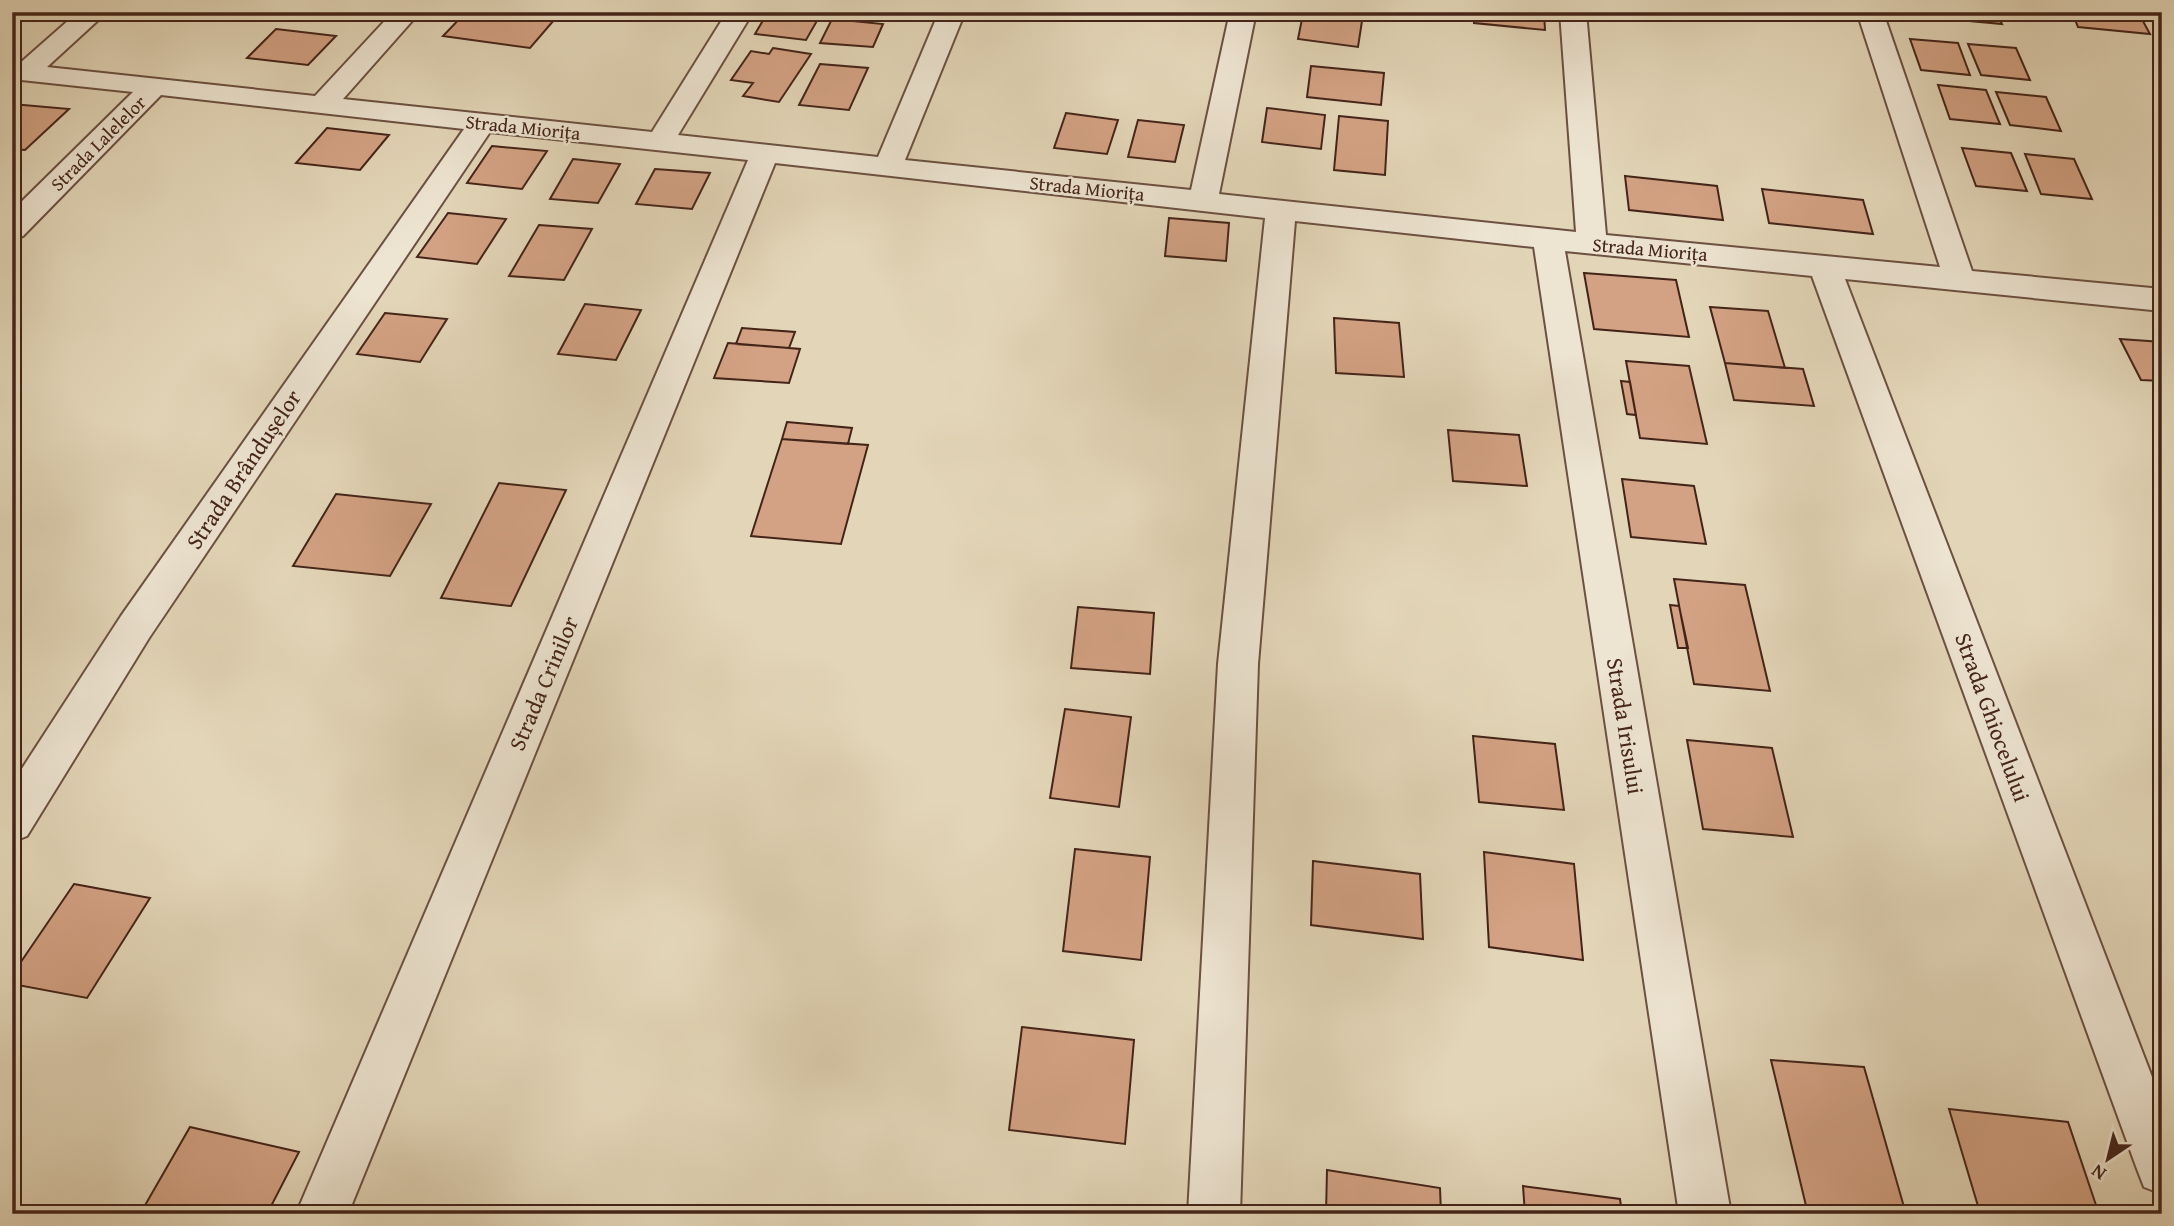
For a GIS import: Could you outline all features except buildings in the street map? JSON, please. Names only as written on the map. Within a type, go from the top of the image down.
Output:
[{"type":"street","points":[[18,72],[94,12]]},
{"type":"street","points":[[322,105],[407,12]]},
{"type":"street","points":[[660,142],[740,12]]},
{"type":"street","points":[[888,167],[952,12]]},
{"type":"street","points":[[1203,201],[1243,12]]},
{"type":"street","points":[[1573,12],[1592,243]]},
{"type":"street","points":[[1870,12],[1959,278]]},
{"type":"street","name":"Strada Miorița","points":[[18,72],[1549,239],[2162,300]]},
{"type":"street","name":"Strada Lalelelor","points":[[12,229],[154,86]]},
{"type":"street","name":"Strada Brândușelor","points":[[12,822],[135,627],[483,122]]},
{"type":"street","name":"Strada Crinilor","points":[[322,1214],[765,153]]},
{"type":"street","points":[[1214,1214],[1238,664],[1281,210]]},
{"type":"street","name":"Strada Irisului","points":[[1549,239],[1705,1214]]},
{"type":"street","name":"Strada Ghiocelului","points":[[1824,265],[2162,1169]]}]
